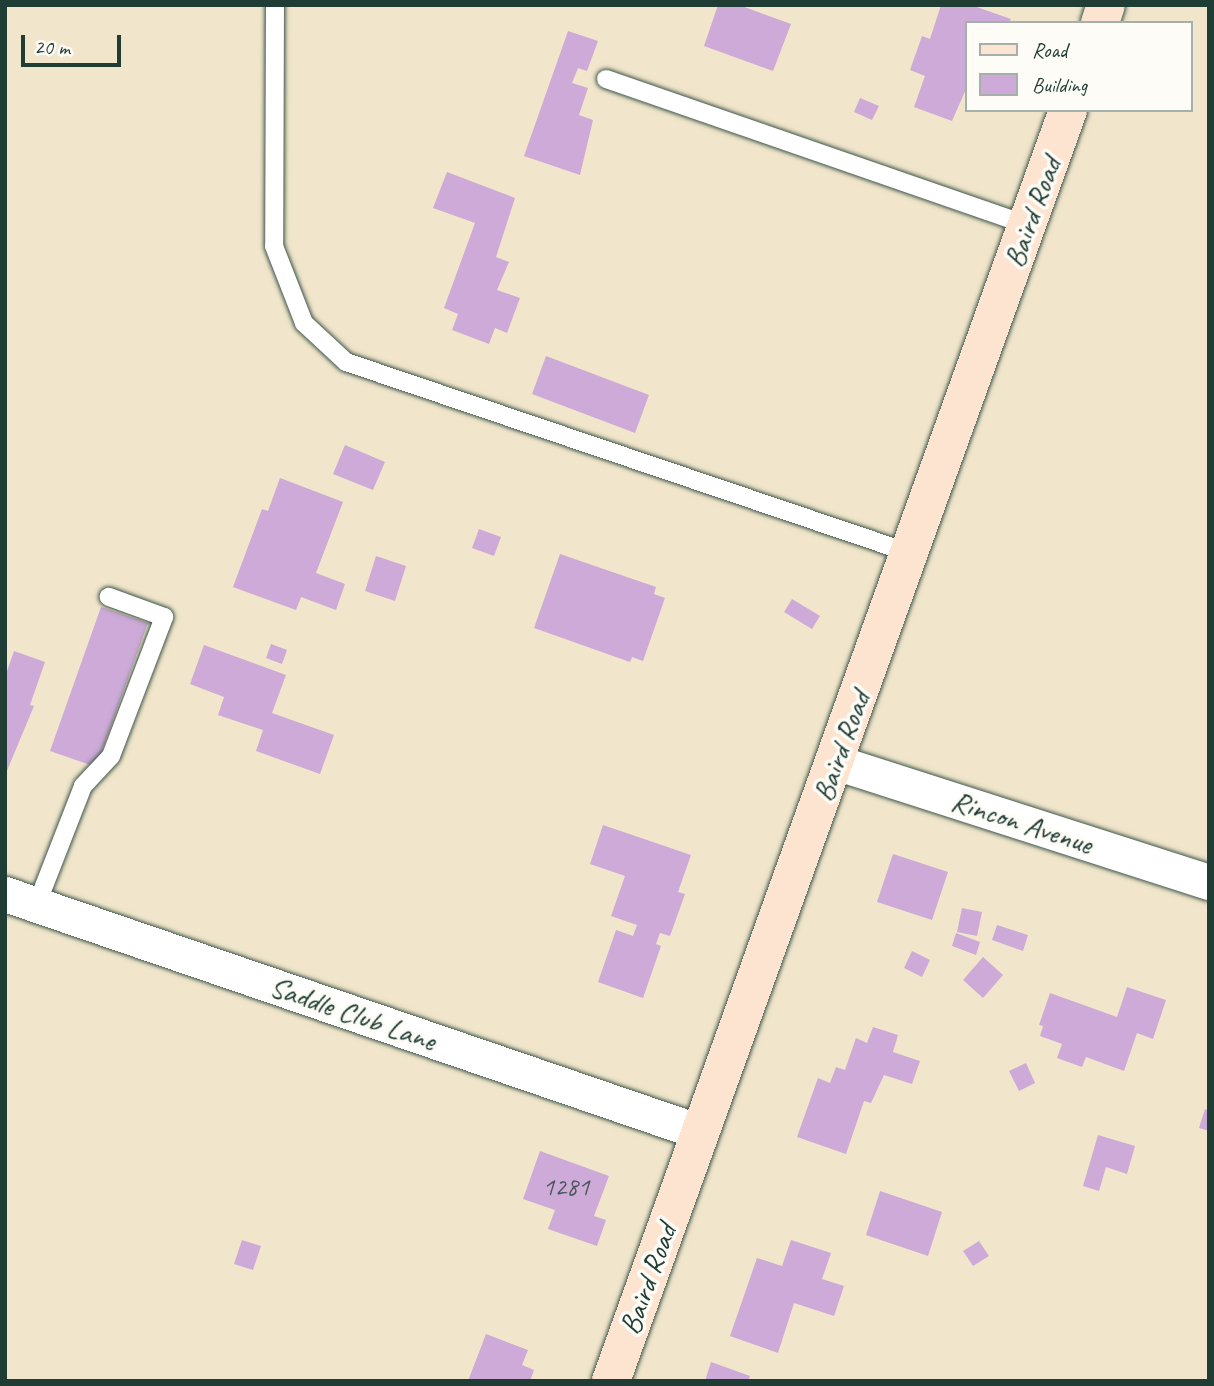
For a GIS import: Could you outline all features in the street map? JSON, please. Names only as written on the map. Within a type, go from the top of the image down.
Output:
[{"type":"street","name":"Baird Road","points":[[611,1381],[1067,112]]},
{"type":"street","name":"Rincon Avenue","points":[[835,762],[1209,882]]},
{"type":"street","name":"Saddle Club Lane","points":[[21,899],[700,1132]]},
{"type":"lane","points":[[275,5],[274,246],[304,323],[346,362],[910,553]]},
{"type":"lane","points":[[606,79],[1027,225]]},
{"type":"lane","points":[[21,899],[83,786],[111,757],[164,617],[109,597]]},
{"type":"building","points":[[718,5],[739,5],[791,24],[773,71],[704,46]]},
{"type":"building","points":[[941,5],[971,5],[1011,19],[965,21],[965,92],[952,121],[914,107],[925,76],[910,70],[922,36],[930,39]]},
{"type":"building","points":[[568,31],[598,41],[587,71],[578,68],[572,83],[588,88],[579,115],[593,120],[580,175],[524,156]]},
{"type":"building","points":[[860,98],[879,106],[872,120],[854,112]]},
{"type":"building","points":[[447,172],[515,198],[496,257],[509,262],[497,290],[520,298],[507,333],[495,328],[489,344],[452,330],[458,314],[444,308],[475,223],[433,208]]},
{"type":"building","points":[[546,356],[649,395],[635,433],[532,394]]},
{"type":"building","points":[[345,445],[385,462],[373,490],[333,474]]},
{"type":"building","points":[[280,478],[343,502],[316,573],[345,584],[336,610],[301,597],[296,610],[233,587],[262,509],[268,511]]},
{"type":"building","points":[[479,529],[501,537],[494,556],[472,548]]},
{"type":"building","points":[[560,554],[656,587],[654,594],[665,598],[643,661],[632,657],[630,662],[534,628]]},
{"type":"building","points":[[376,556],[406,566],[395,601],[365,591]]},
{"type":"building","points":[[792,599],[820,616],[812,629],[784,612]]},
{"type":"building","points":[[101,607],[148,623],[96,767],[50,751]]},
{"type":"building","points":[[271,644],[287,650],[282,664],[266,658]]},
{"type":"building","points":[[204,645],[286,675],[272,713],[334,735],[320,774],[256,751],[263,730],[218,715],[224,697],[190,684]]},
{"type":"building","points":[[14,651],[45,662],[30,705],[34,706],[6,773],[5,677]]},
{"type":"building","points":[[603,825],[691,855],[678,892],[685,894],[670,936],[660,933],[656,944],[661,946],[643,998],[598,982],[616,930],[633,936],[637,925],[611,916],[625,876],[590,864]]},
{"type":"building","points":[[893,854],[948,872],[932,920],[877,902]]},
{"type":"building","points":[[962,908],[982,912],[977,936],[957,932]]},
{"type":"building","points":[[997,925],[1028,935],[1023,951],[992,940]]},
{"type":"building","points":[[956,933],[980,942],[976,955],[952,946]]},
{"type":"building","points":[[912,951],[930,960],[922,977],[904,968]]},
{"type":"building","points":[[983,957],[1003,975],[983,998],[963,980]]},
{"type":"building","points":[[1127,987],[1166,1000],[1153,1039],[1137,1033],[1124,1071],[1086,1057],[1082,1067],[1057,1058],[1062,1044],[1040,1036],[1043,1026],[1039,1025],[1050,993],[1117,1017]]},
{"type":"building","points":[[873,1027],[898,1035],[893,1052],[920,1061],[912,1084],[884,1075],[871,1103],[864,1101],[846,1154],[797,1137],[818,1078],[830,1083],[836,1067],[845,1070],[856,1038],[867,1043]]},
{"type":"building","points":[[1026,1063],[1035,1083],[1019,1091],[1009,1071]]},
{"type":"building","points":[[1205,1109],[1209,1111],[1209,1131],[1199,1128]]},
{"type":"building","points":[[1098,1135],[1135,1146],[1127,1174],[1106,1167],[1099,1191],[1083,1186]]},
{"type":"building","points":[[540,1151],[609,1176],[594,1216],[606,1220],[597,1246],[548,1229],[555,1210],[523,1199]]},
{"type":"building","points":[[880,1191],[942,1212],[928,1256],[866,1235]]},
{"type":"building","points":[[242,1240],[261,1246],[253,1270],[234,1264]]},
{"type":"building","points":[[791,1240],[831,1253],[822,1279],[844,1286],[834,1316],[794,1303],[778,1353],[730,1336],[757,1258],[782,1266]]},
{"type":"building","points":[[979,1241],[989,1256],[973,1266],[963,1251]]},
{"type":"building","points":[[486,1334],[528,1350],[522,1365],[534,1370],[530,1381],[468,1381]]},
{"type":"building","points":[[711,1362],[750,1376],[748,1381],[705,1381]]}]
